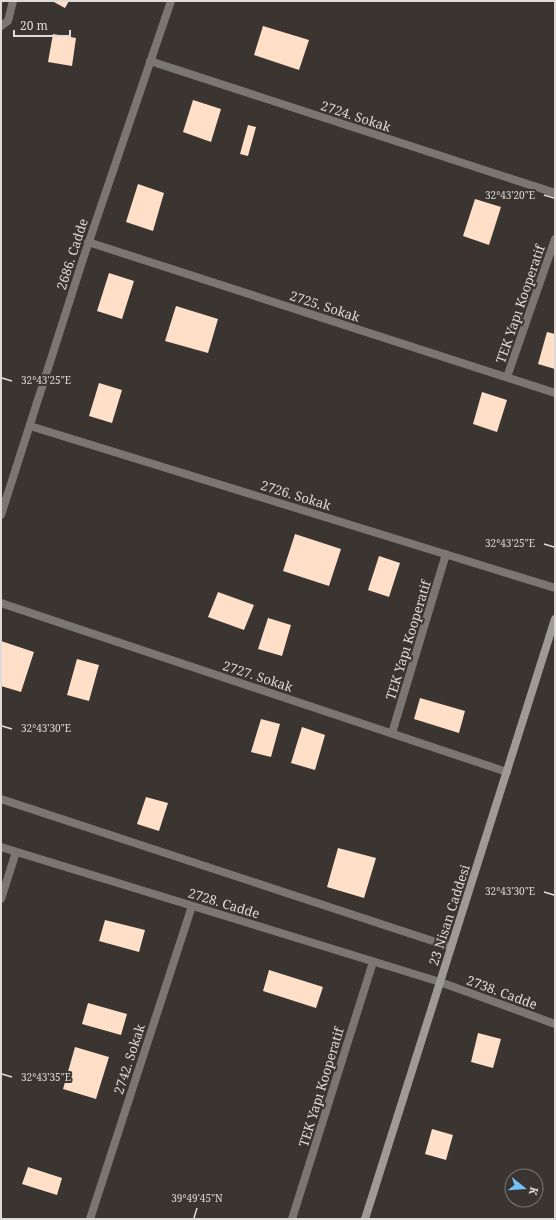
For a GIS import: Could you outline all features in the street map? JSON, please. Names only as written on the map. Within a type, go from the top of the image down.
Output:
[{"type":"main road","name":"23 Nisan Caddesi","points":[[365,1219],[555,619]]},
{"type":"street","points":[[1,26],[8,22],[13,1]]},
{"type":"street","name":"2686. Cadde","points":[[1,515],[88,242],[171,1]]},
{"type":"street","name":"2724. Sokak","points":[[150,61],[555,193]]},
{"type":"street","name":"TEK Yapı Kooperatif","points":[[507,377],[555,239]]},
{"type":"street","name":"2725. Sokak","points":[[88,242],[555,393]]},
{"type":"street","name":"2726. Sokak","points":[[30,426],[555,588]]},
{"type":"street","name":"TEK Yapı Kooperatif","points":[[392,733],[446,554]]},
{"type":"street","name":"2727. Sokak","points":[[1,603],[507,772]]},
{"type":"street","points":[[1,799],[451,947]]},
{"type":"street","name":"2728. Cadde","points":[[1,846],[16,852],[440,982]]},
{"type":"street","points":[[1,899],[16,852]]},
{"type":"street","name":"2742. Sokak","points":[[90,1219],[192,906]]},
{"type":"street","name":"TEK Yapı Kooperatif","points":[[292,1219],[373,962]]},
{"type":"street","name":"2738. Cadde","points":[[440,982],[555,1024]]},
{"type":"building","points":[[52,1],[69,1],[65,8]]},
{"type":"building","points":[[263,26],[309,40],[299,70],[254,55]]},
{"type":"building","points":[[53,34],[76,38],[72,66],[48,62]]},
{"type":"building","points":[[193,100],[221,109],[211,142],[183,132]]},
{"type":"building","points":[[248,125],[256,127],[248,156],[240,154]]},
{"type":"building","points":[[138,184],[164,193],[153,231],[126,222]]},
{"type":"building","points":[[475,199],[501,207],[489,245],[463,236]]},
{"type":"building","points":[[109,273],[134,281],[122,319],[97,311]]},
{"type":"building","points":[[176,306],[218,319],[208,353],[165,341]]},
{"type":"building","points":[[547,332],[555,334],[555,369],[538,364]]},
{"type":"building","points":[[99,383],[122,390],[112,423],[89,416]]},
{"type":"building","points":[[482,392],[507,400],[497,432],[473,424]]},
{"type":"building","points":[[295,534],[341,549],[329,586],[283,571]]},
{"type":"building","points":[[379,556],[400,563],[389,597],[368,590]]},
{"type":"building","points":[[218,592],[254,605],[244,630],[208,617]]},
{"type":"building","points":[[268,618],[291,625],[282,656],[258,649]]},
{"type":"building","points":[[1,641],[34,652],[21,692],[1,686]]},
{"type":"building","points":[[77,659],[99,665],[89,701],[67,695]]},
{"type":"building","points":[[420,698],[465,711],[459,733],[414,719]]},
{"type":"building","points":[[261,719],[280,724],[271,757],[251,752]]},
{"type":"building","points":[[302,727],[325,735],[315,770],[291,763]]},
{"type":"building","points":[[146,797],[168,803],[159,831],[137,824]]},
{"type":"building","points":[[338,848],[376,858],[364,898],[327,887]]},
{"type":"building","points":[[105,920],[145,930],[139,952],[99,941]]},
{"type":"building","points":[[269,970],[323,987],[316,1008],[263,991]]},
{"type":"building","points":[[88,1003],[127,1014],[121,1035],[82,1024]]},
{"type":"building","points":[[478,1033],[501,1039],[493,1068],[471,1062]]},
{"type":"building","points":[[75,1047],[109,1057],[96,1099],[63,1089]]},
{"type":"building","points":[[432,1129],[453,1135],[446,1160],[425,1154]]},
{"type":"building","points":[[28,1167],[62,1178],[57,1195],[22,1184]]}]
